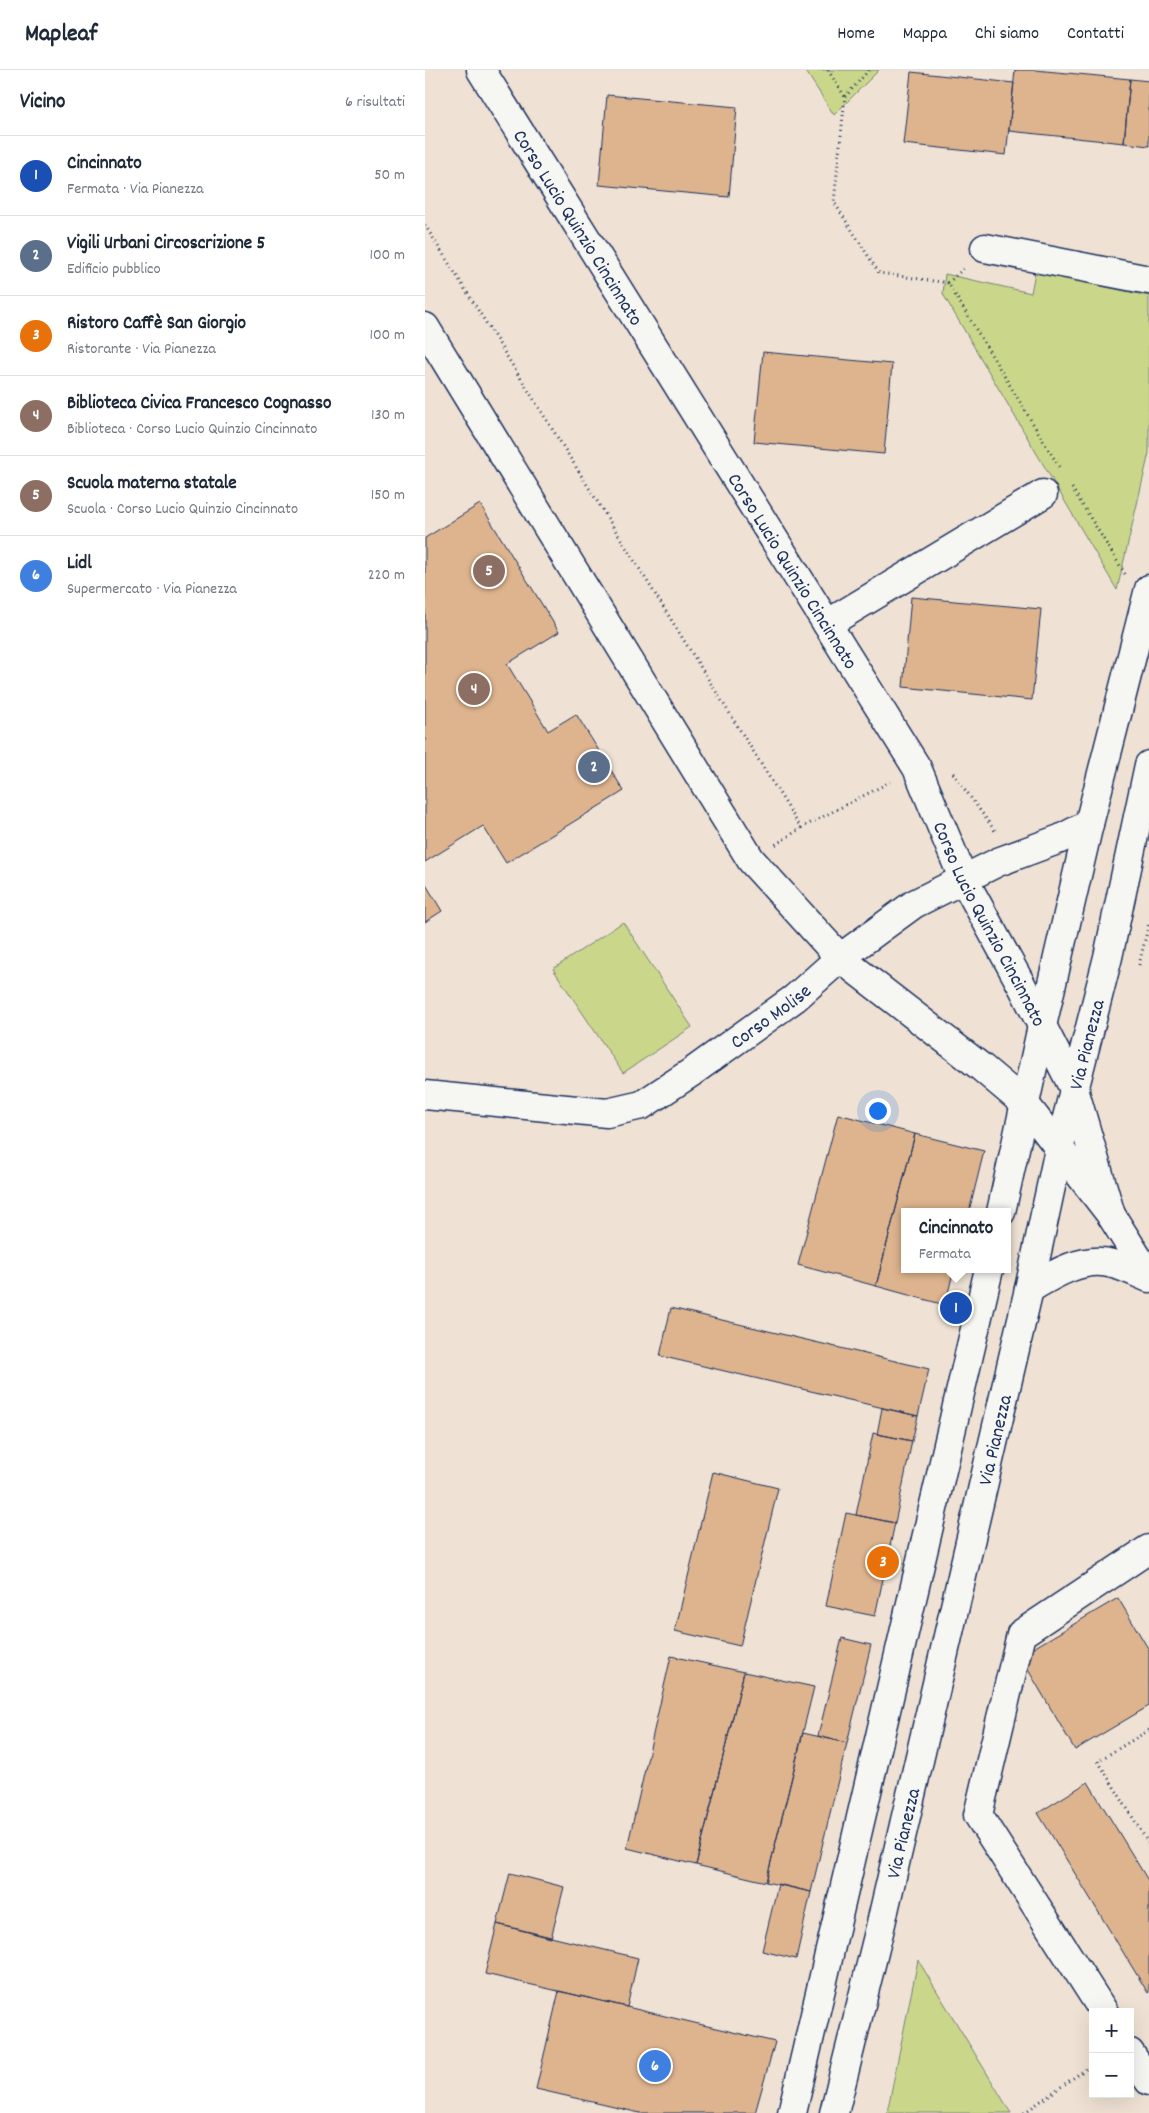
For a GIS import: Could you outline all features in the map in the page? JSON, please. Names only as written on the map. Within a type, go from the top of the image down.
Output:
[{"type":"street","name":"Corso Lucio Quinzio Cincinnato","points":[[481,70],[917,768],[963,878],[1074,1089],[1111,1215]]},
{"type":"street","points":[[985,248],[1149,280]]},
{"type":"street","points":[[425,327],[751,860],[840,958],[992,1076],[1025,1104],[1111,1215],[1149,1277]]},
{"type":"street","points":[[827,624],[1043,494]]},
{"type":"street","points":[[1002,1208],[1089,824],[1147,598]]},
{"type":"street","name":"Via Pianezza","points":[[834,2113],[883,1916],[1029,1289],[1059,1148],[1108,958],[1149,765]]},
{"type":"street","name":"Corso Molise","points":[[425,1094],[607,1113],[642,1105],[692,1072],[795,998],[840,958],[914,904],[998,862],[1060,840],[1089,824]]},
{"type":"street","points":[[1029,1289],[1058,1271],[1087,1263],[1111,1263],[1149,1277]]},
{"type":"street","name":"Via Pianezza","points":[[792,2113],[988,1273]]},
{"type":"street","points":[[973,1342],[1013,1355]]},
{"type":"street","points":[[1101,2008],[978,1814],[1021,1634],[1149,1549]]},
{"type":"street","points":[[903,1640],[944,1652]]},
{"type":"street","points":[[841,1904],[883,1916]]},
{"type":"street","points":[[1134,2059],[1149,2081]]},
{"type":"path","points":[[828,70],[845,97]]},
{"type":"path","points":[[869,70],[845,97],[834,202],[879,273],[948,283],[1062,471]]},
{"type":"path","points":[[425,225],[801,828]]},
{"type":"path","points":[[1067,479],[1147,598]]},
{"type":"path","points":[[751,860],[801,828],[850,803]]},
{"type":"path","points":[[1149,1730],[1098,1761],[1149,1844]]},
{"type":"path","points":[[1024,2113],[1089,2067]]},
{"type":"green space","points":[[805,70],[879,70],[834,115]]},
{"type":"green space","points":[[1035,272],[1149,296],[1149,453],[1117,590],[943,294],[945,274],[1031,293]]},
{"type":"green space","points":[[623,922],[692,1027],[623,1073],[553,969]]},
{"type":"green space","points":[[918,1960],[1011,2113],[887,2113]]},
{"type":"building","points":[[1015,70],[1035,70],[1130,79],[1124,143],[1009,131]]},
{"type":"building","points":[[911,72],[1014,83],[1006,155],[903,144]]},
{"type":"building","points":[[1130,79],[1149,81],[1149,146],[1124,143]]},
{"type":"building","points":[[607,95],[737,107],[729,197],[599,185]]},
{"type":"building","points":[[763,352],[892,364],[884,454],[754,442]]},
{"type":"building","points":[[480,504],[559,632],[507,664],[548,731],[576,714],[624,791],[506,863],[483,826],[425,862],[425,538]]},
{"type":"building","points":[[911,597],[1041,609],[1032,700],[903,687]]},
{"type":"building","points":[[425,883],[442,911],[425,922]]},
{"type":"building","points":[[838,1114],[915,1134],[876,1286],[798,1265]]},
{"type":"building","points":[[915,1134],[984,1151],[970,1208],[901,1208],[901,1273],[953,1273],[945,1305],[876,1286]]},
{"type":"building","points":[[671,1308],[929,1369],[918,1416],[660,1356]]},
{"type":"building","points":[[882,1408],[918,1416],[912,1441],[877,1434]]},
{"type":"building","points":[[873,1433],[912,1441],[895,1523],[856,1515]]},
{"type":"building","points":[[713,1472],[778,1488],[740,1646],[675,1631]]},
{"type":"building","points":[[846,1513],[895,1523],[875,1616],[826,1606]]},
{"type":"building","points":[[1118,1598],[1149,1650],[1149,1706],[1075,1750],[1020,1656]]},
{"type":"building","points":[[842,1638],[871,1645],[847,1743],[818,1736]]},
{"type":"building","points":[[671,1656],[744,1672],[696,1865],[627,1848]]},
{"type":"building","points":[[744,1672],[814,1687],[766,1882],[696,1865]]},
{"type":"building","points":[[803,1733],[847,1743],[811,1892],[766,1882]]},
{"type":"building","points":[[1088,1782],[1149,1882],[1148,1993],[1038,1813]]},
{"type":"building","points":[[510,1873],[564,1887],[551,1938],[497,1924]]},
{"type":"building","points":[[778,1884],[811,1892],[796,1959],[762,1951]]},
{"type":"building","points":[[497,1924],[638,1958],[627,2007],[485,1974]]},
{"type":"building","points":[[559,1991],[775,2042],[755,2113],[640,2113],[536,2089]]},
{"type":"place","name":"Scuola materna statale","points":[[489,571]]},
{"type":"place","name":"Biblioteca Civica Francesco Cognasso","points":[[474,689]]},
{"type":"place","name":"Vigili Urbani Circoscrizione 5","points":[[594,767]]},
{"type":"place","name":"Cincinnato","points":[[956,1308]]},
{"type":"place","name":"Ristoro Caffè San Giorgio","points":[[883,1562]]},
{"type":"place","name":"Lidl","points":[[655,2066]]}]
